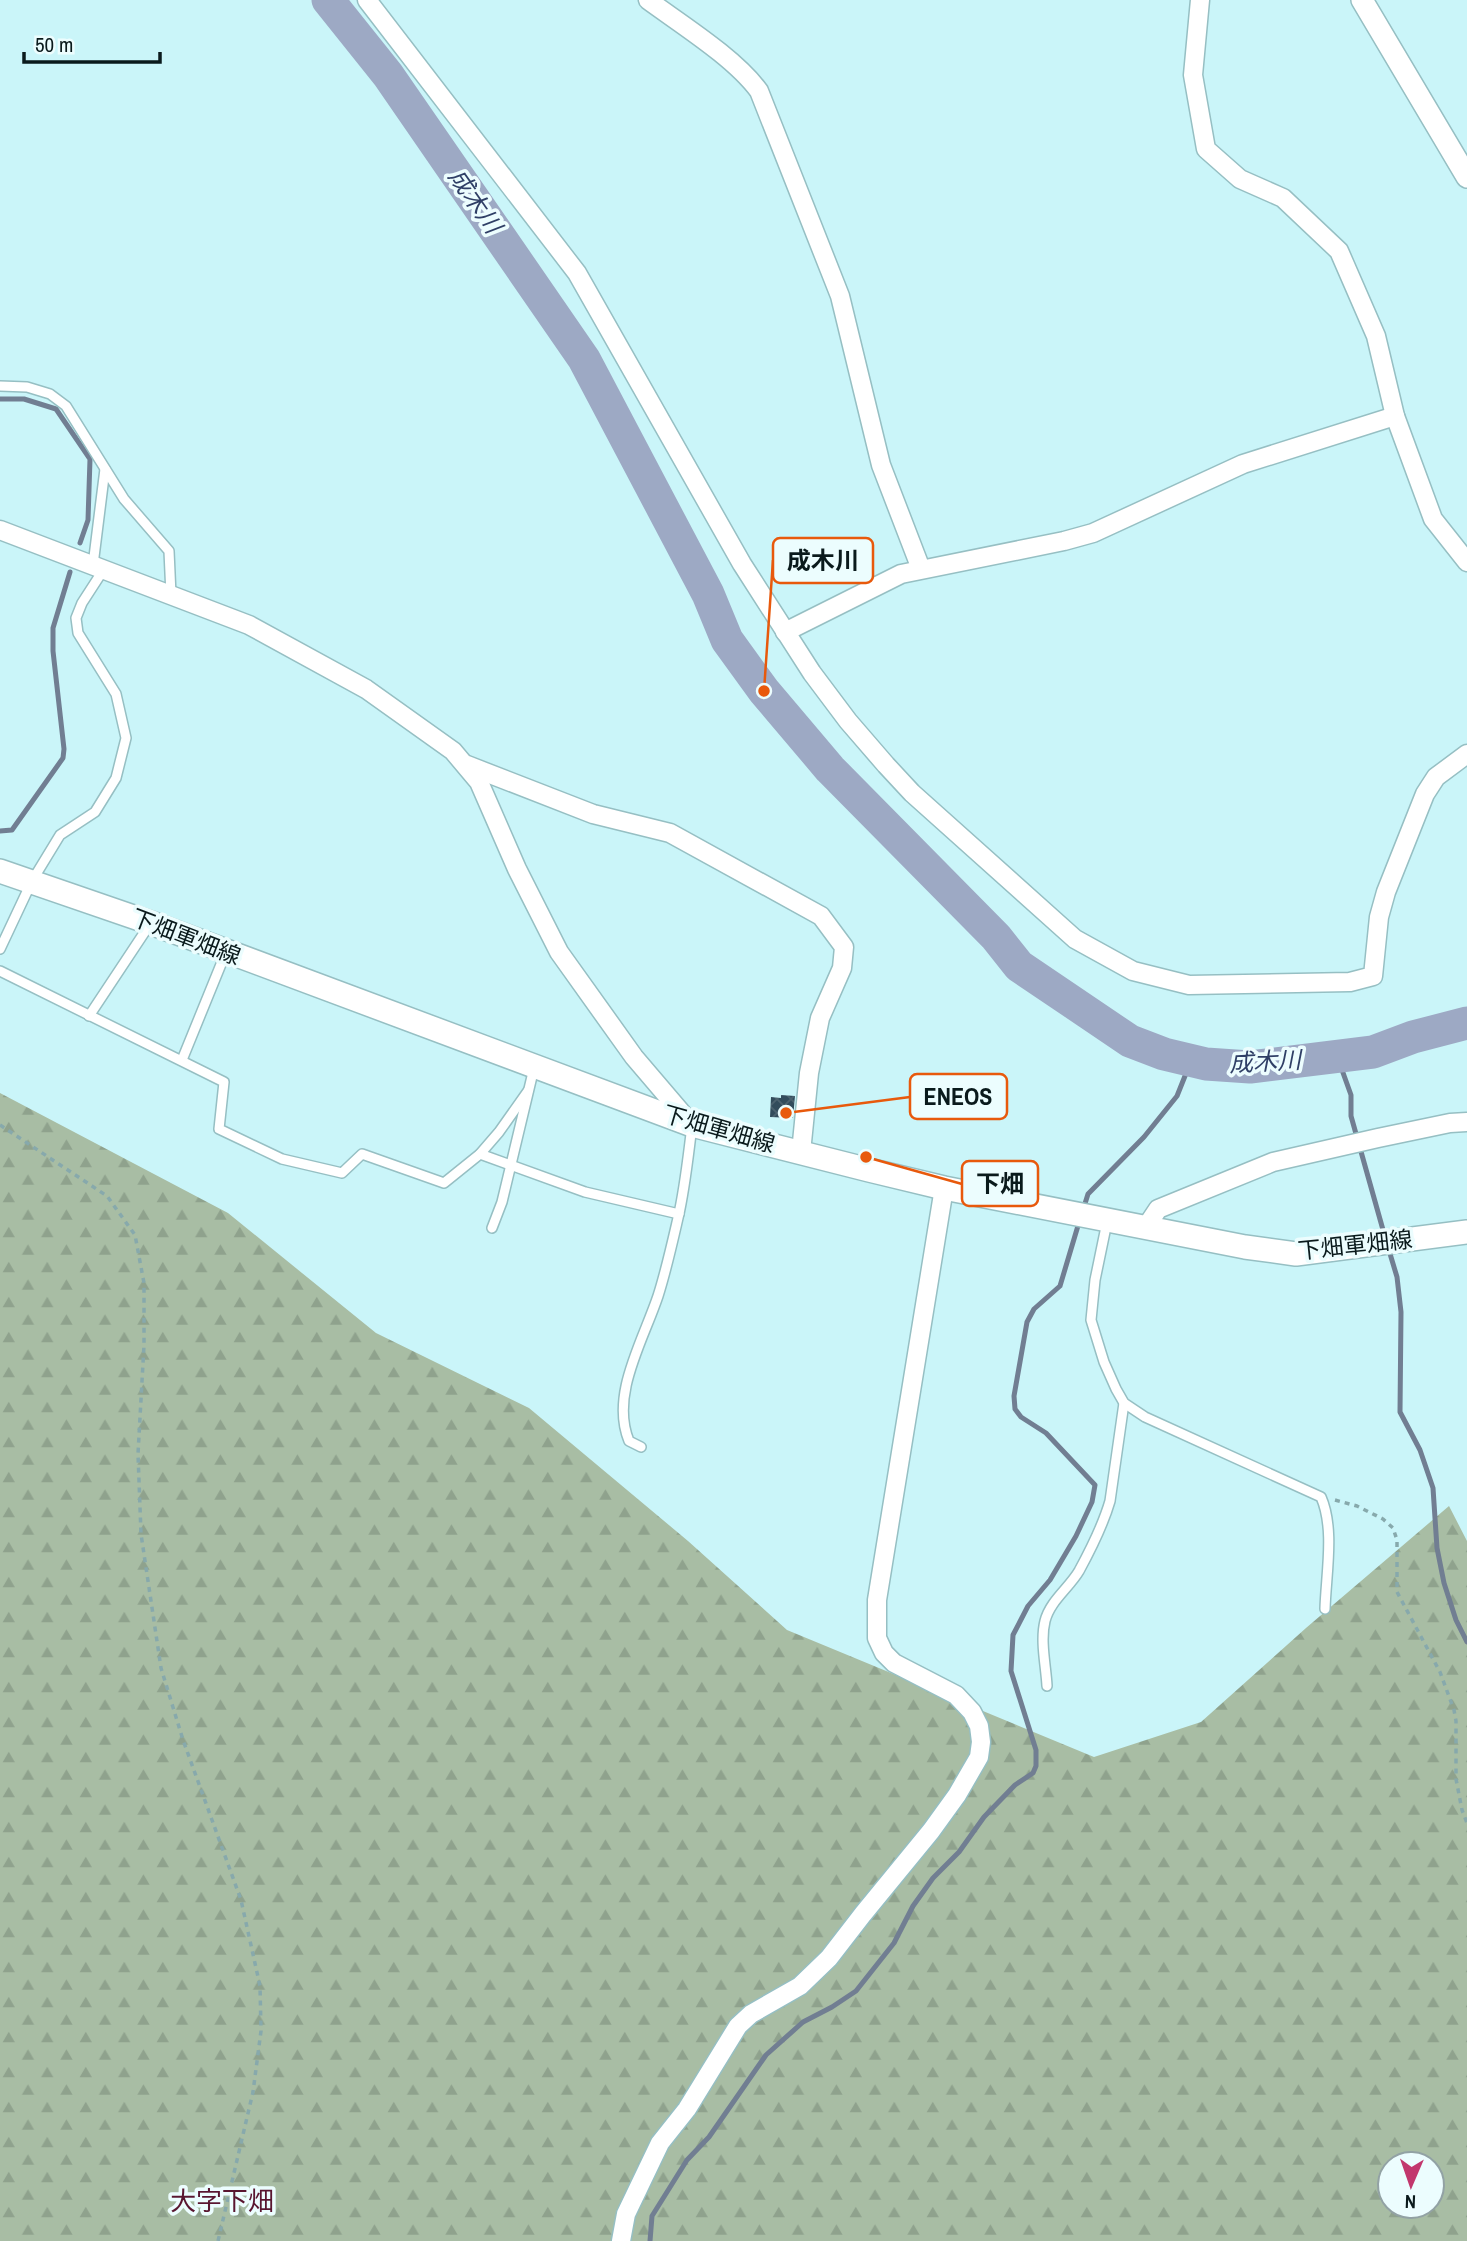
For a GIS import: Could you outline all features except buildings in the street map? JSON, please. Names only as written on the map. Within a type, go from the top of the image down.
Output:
[{"type":"main road","name":"下畑軍畑線","points":[[0,871],[150,923],[692,1125],[801,1153],[944,1188],[1296,1254],[1467,1232]]},
{"type":"street","points":[[367,0],[578,273],[742,564],[829,697],[898,779],[1075,939],[1133,971],[1189,985],[1350,982],[1373,976],[1379,917],[1386,892],[1424,794],[1436,778],[1467,754]]},
{"type":"street","points":[[648,0],[736,66],[750,78],[759,91],[840,296],[881,465],[921,569]]},
{"type":"street","points":[[1200,0],[1193,75],[1206,149],[1240,179],[1283,198],[1339,251],[1376,336],[1395,416],[1433,519],[1467,562]]},
{"type":"street","points":[[1362,0],[1467,177]]},
{"type":"street","points":[[785,632],[884,581],[921,569],[1093,533],[1243,464],[1395,416]]},
{"type":"street","points":[[0,530],[249,625],[366,690],[453,751],[479,782],[517,869],[559,952],[634,1057],[692,1125]]},
{"type":"street","points":[[464,764],[593,814],[670,833],[821,916],[844,947],[842,968],[820,1017],[809,1073],[801,1153]]},
{"type":"street","points":[[1146,1227],[1158,1209],[1273,1162],[1450,1123],[1467,1122]]},
{"type":"street","points":[[621,2241],[626,2214],[660,2143],[687,2109],[733,2032],[751,2014],[800,1986],[829,1958],[932,1831],[979,1757],[979,1726],[972,1712],[956,1695],[894,1663],[884,1653],[877,1638],[876,1618],[944,1188]]},
{"type":"lane","points":[[0,386],[27,387],[50,394],[66,407],[124,499],[169,551],[171,595]]},
{"type":"lane","points":[[0,949],[32,881],[60,835],[95,812],[116,778],[126,738],[117,694],[78,633],[76,618],[99,567],[105,469]]},
{"type":"lane","points":[[89,1016],[150,923]]},
{"type":"lane","points":[[182,1060],[226,952]]},
{"type":"lane","points":[[0,971],[224,1082],[219,1129],[282,1159],[342,1173],[362,1154],[444,1183],[480,1154],[528,1091]]},
{"type":"lane","points":[[492,1228],[502,1202],[535,1067]]},
{"type":"lane","points":[[641,1447],[629,1441],[624,1428],[623,1409],[629,1377],[659,1294],[679,1214],[692,1125]]},
{"type":"lane","points":[[480,1154],[585,1192],[679,1214]]},
{"type":"lane","points":[[1107,1220],[1095,1280],[1091,1320],[1104,1362],[1124,1403],[1145,1417],[1321,1497],[1328,1514],[1329,1528],[1325,1609]]},
{"type":"lane","points":[[1047,1686],[1045,1620],[1051,1607],[1078,1572],[1106,1515],[1111,1501],[1124,1403]]},
{"type":"path","points":[[0,1125],[107,1196],[135,1235],[144,1283],[144,1345],[138,1454],[141,1534],[160,1668],[241,1900],[260,1986],[261,2031],[253,2092],[218,2241]]},
{"type":"path","points":[[1321,1497],[1357,1506],[1383,1519],[1393,1528],[1397,1540],[1397,1592],[1440,1672],[1454,1710],[1456,1779],[1467,1823]]},
{"type":"green space","points":[[0,1093],[228,1213],[376,1333],[529,1408],[688,1541],[787,1630],[1094,1757],[1201,1722],[1449,1506],[1467,1541],[1467,2241],[0,2241]]},
{"type":"waterway","name":"成木川","points":[[328,0],[388,75],[584,359],[708,594],[727,640],[764,691],[830,769],[996,937],[1019,966],[1130,1041],[1164,1054],[1206,1064],[1250,1067],[1373,1052],[1413,1037],[1467,1023]]},
{"type":"waterway","points":[[0,399],[24,399],[56,409],[90,459],[88,520],[80,543]]},
{"type":"waterway","points":[[0,831],[12,830],[63,758],[53,628],[70,572]]},
{"type":"waterway","points":[[1337,1056],[1351,1095],[1351,1116],[1385,1237]]},
{"type":"waterway","points":[[1083,1210],[1088,1194],[1144,1137],[1177,1096],[1191,1061]]},
{"type":"waterway","points":[[650,2241],[652,2216],[687,2160],[709,2137],[766,2055],[803,2022],[856,1991],[894,1943],[913,1906],[933,1878],[959,1852],[984,1817],[1015,1785],[1033,1773],[1036,1766],[1036,1750],[1011,1671],[1013,1635],[1028,1606],[1050,1580],[1076,1536],[1092,1502],[1095,1485],[1046,1433],[1021,1417],[1015,1409],[1014,1396],[1027,1322],[1034,1309],[1060,1286],[1080,1219]]},
{"type":"waterway","points":[[1388,1247],[1397,1277],[1401,1312],[1400,1412],[1420,1450],[1433,1488],[1437,1548],[1444,1583],[1456,1620],[1467,1642]]},
{"type":"place","name":"成木川","points":[[764,691]]},
{"type":"place","name":"ENEOS","points":[[786,1113]]},
{"type":"place","name":"下畑","points":[[866,1157]]},
{"type":"district","name":"大字下畑","points":[[222,2201]]}]
